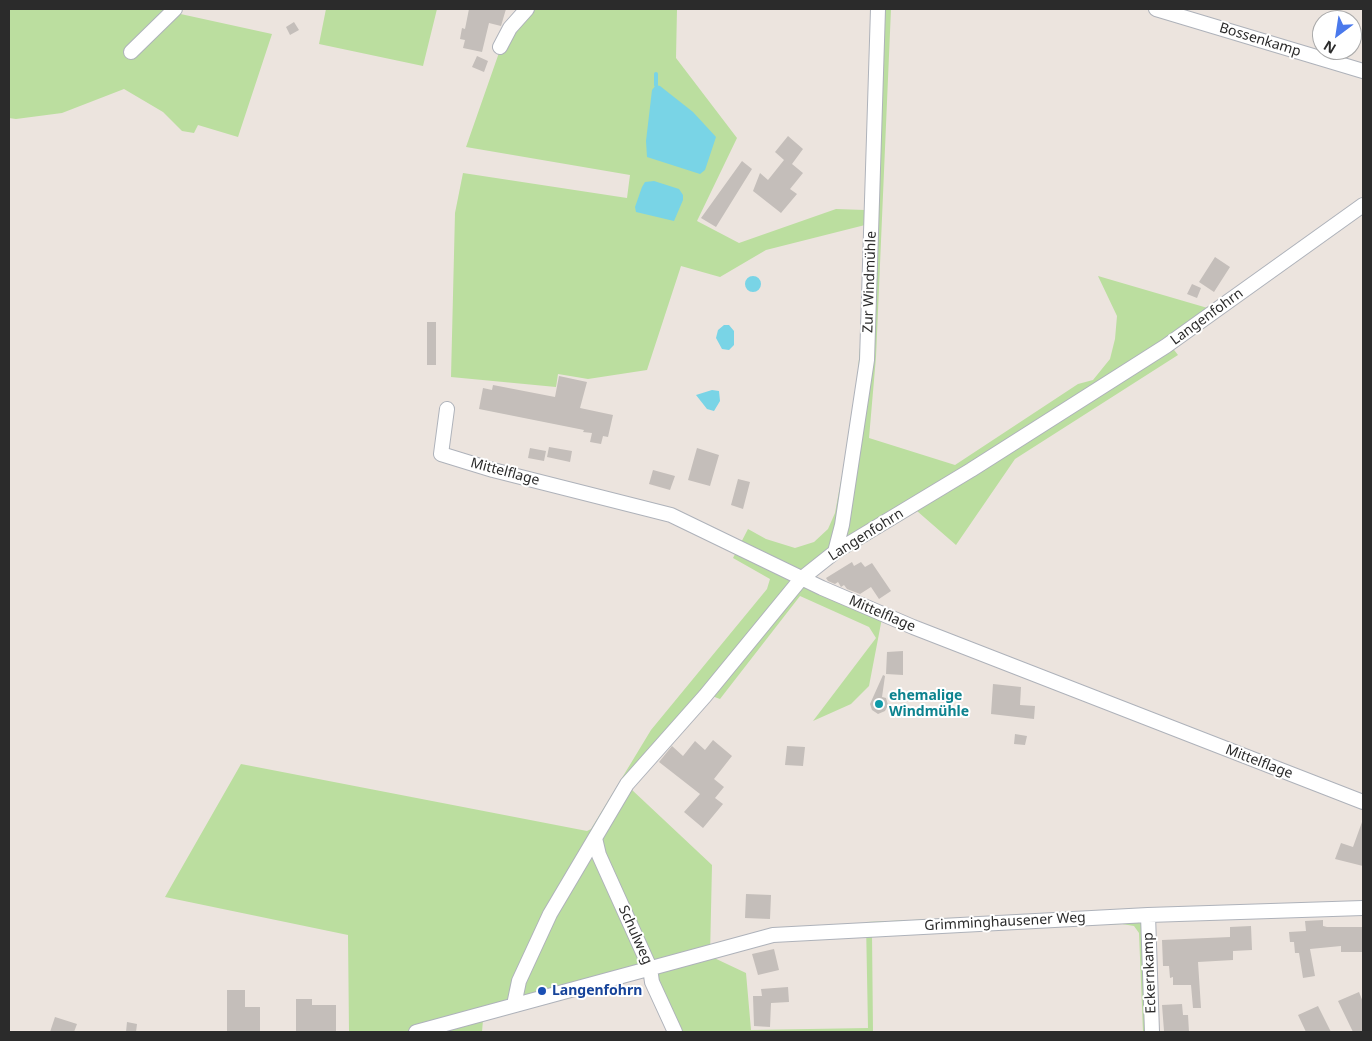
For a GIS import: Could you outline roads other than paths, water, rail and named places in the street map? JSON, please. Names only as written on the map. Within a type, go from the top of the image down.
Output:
[{"type":"street","points":[[131,52],[175,9]]},
{"type":"street","points":[[500,47],[510,28],[527,9]]},
{"type":"street","name":"Zur Windmühle","points":[[835,552],[842,525],[867,360],[878,9]]},
{"type":"street","name":"Bossenkamp","points":[[1156,9],[1363,70]]},
{"type":"street","name":"Langenfohrn","points":[[514,1005],[519,981],[550,914],[627,784],[705,696],[801,579],[835,552],[971,470],[1166,346],[1363,205]]},
{"type":"street","name":"Mittelflage","points":[[447,409],[441,454],[493,470],[670,515],[801,579],[913,627],[1363,802]]},
{"type":"street","name":"Schulweg","points":[[595,838],[599,856],[650,968],[652,982],[675,1032]]},
{"type":"street","name":"Grimminghausener Weg","points":[[416,1032],[773,935],[1148,915],[1363,908]]},
{"type":"street","name":"Eckernkamp","points":[[1148,915],[1152,1032]]},
{"type":"water","points":[[656,85],[660,86],[693,112],[716,137],[705,170],[700,174],[647,157],[646,141],[652,90]]},
{"type":"water","points":[[654,181],[679,189],[683,195],[683,200],[674,221],[636,212],[635,207],[642,187],[645,182]]},
{"type":"water","points":[[750,276],[756,276],[761,281],[759,290],[750,292],[745,287],[745,281]]},
{"type":"water","points":[[724,325],[729,325],[734,331],[734,345],[729,350],[722,349],[716,338],[718,330]]},
{"type":"water","points":[[712,390],[719,391],[720,401],[714,411],[707,409],[696,395]]},
{"type":"waterway","points":[[656,74],[656,85]]},
{"type":"place","name":"ehemalige Windmühle","points":[[879,704]]},
{"type":"place","name":"Langenfohrn","points":[[542,991]]}]
